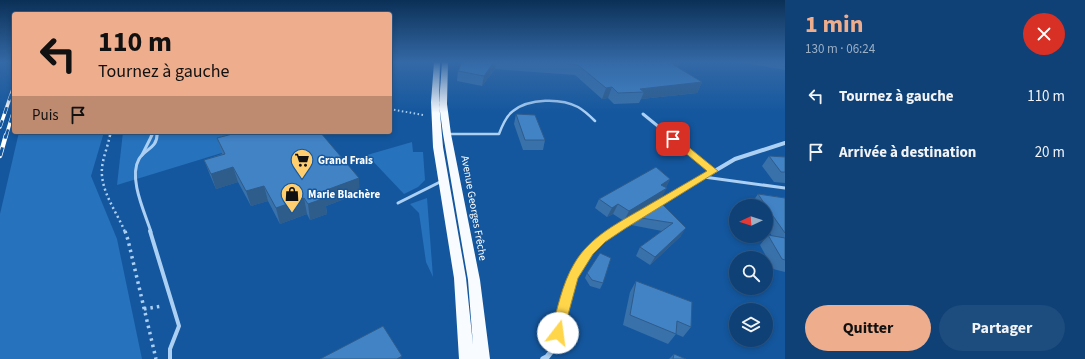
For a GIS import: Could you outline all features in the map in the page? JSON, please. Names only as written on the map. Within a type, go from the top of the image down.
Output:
[{"type":"main road","points":[[436,79],[435,118],[460,278],[467,359]]},
{"type":"main road","name":"Avenue Georges Frêche","points":[[445,79],[444,104],[447,134],[474,280],[482,359]]},
{"type":"street","points":[[643,114],[713,171]]},
{"type":"street","points":[[650,210],[735,159],[785,142]]},
{"type":"street","points":[[543,359],[547,357],[554,348],[572,278],[578,266],[590,251],[602,240],[643,214]]},
{"type":"lane","points":[[447,134],[499,134],[503,124],[514,109],[535,102],[556,100],[577,107],[595,121]]},
{"type":"lane","points":[[152,134],[136,168],[135,180],[179,326],[170,349],[170,359]]},
{"type":"lane","points":[[141,157],[155,146],[158,139],[157,134]]},
{"type":"lane","points":[[704,177],[785,188]]},
{"type":"lane","points":[[398,203],[444,180]]},
{"type":"path","points":[[392,109],[424,115]]},
{"type":"path","points":[[110,134],[102,168],[102,179],[107,196],[119,218],[128,240],[156,359]]},
{"type":"path","points":[[144,309],[172,304]]},
{"type":"shaded area","points":[[19,134],[103,134],[91,176],[117,239],[142,359],[0,359],[0,214]]},
{"type":"shaded area","points":[[123,134],[283,134],[117,185]]},
{"type":"shaded area","points":[[412,142],[413,152],[423,152],[425,180],[418,187],[404,194],[367,155]]},
{"type":"shaded area","points":[[427,198],[433,277],[426,262],[419,213],[410,204]]},
{"type":"building","points":[[595,79],[697,79],[702,82],[640,89],[644,92],[618,93],[612,87],[606,88]]},
{"type":"building","points":[[516,114],[535,115],[545,140],[525,140]]},
{"type":"building","name":"Grand Frais","points":[[232,134],[322,134],[359,178],[321,192],[325,198],[308,204],[304,198],[276,208],[264,186],[246,191],[233,167],[211,174],[204,160],[225,154],[217,138]]},
{"type":"building","points":[[769,156],[785,157],[785,172],[781,172]]},
{"type":"building","points":[[656,167],[670,179],[661,185],[667,188],[629,211],[618,204],[612,208],[599,199]]},
{"type":"building","points":[[758,194],[785,198],[785,233],[773,216],[773,199],[761,199]]},
{"type":"building","points":[[660,202],[686,228],[655,257],[640,247],[673,223],[635,217]]},
{"type":"building","points":[[773,236],[785,238],[785,260],[782,259],[773,243]]},
{"type":"building","points":[[600,253],[611,258],[603,283],[592,280],[587,273]]},
{"type":"building","points":[[636,281],[692,302],[691,327],[677,321],[676,334],[630,315]]},
{"type":"building","points":[[383,326],[402,356],[397,359],[320,359]]},
{"type":"building","points":[[674,354],[686,359],[673,359]]},
{"type":"railway","points":[[0,127],[12,92]]},
{"type":"railway","points":[[6,136],[12,116]]},
{"type":"railway","points":[[0,156],[6,135]]},
{"type":"place","name":"Grand Frais","points":[[302,180]]},
{"type":"place","name":"Marie Blachère","points":[[292,214]]},
{"type":"route","points":[[558,333],[572,278],[578,266],[590,251],[602,240],[623,225],[677,194],[713,171],[673,139]]}]
